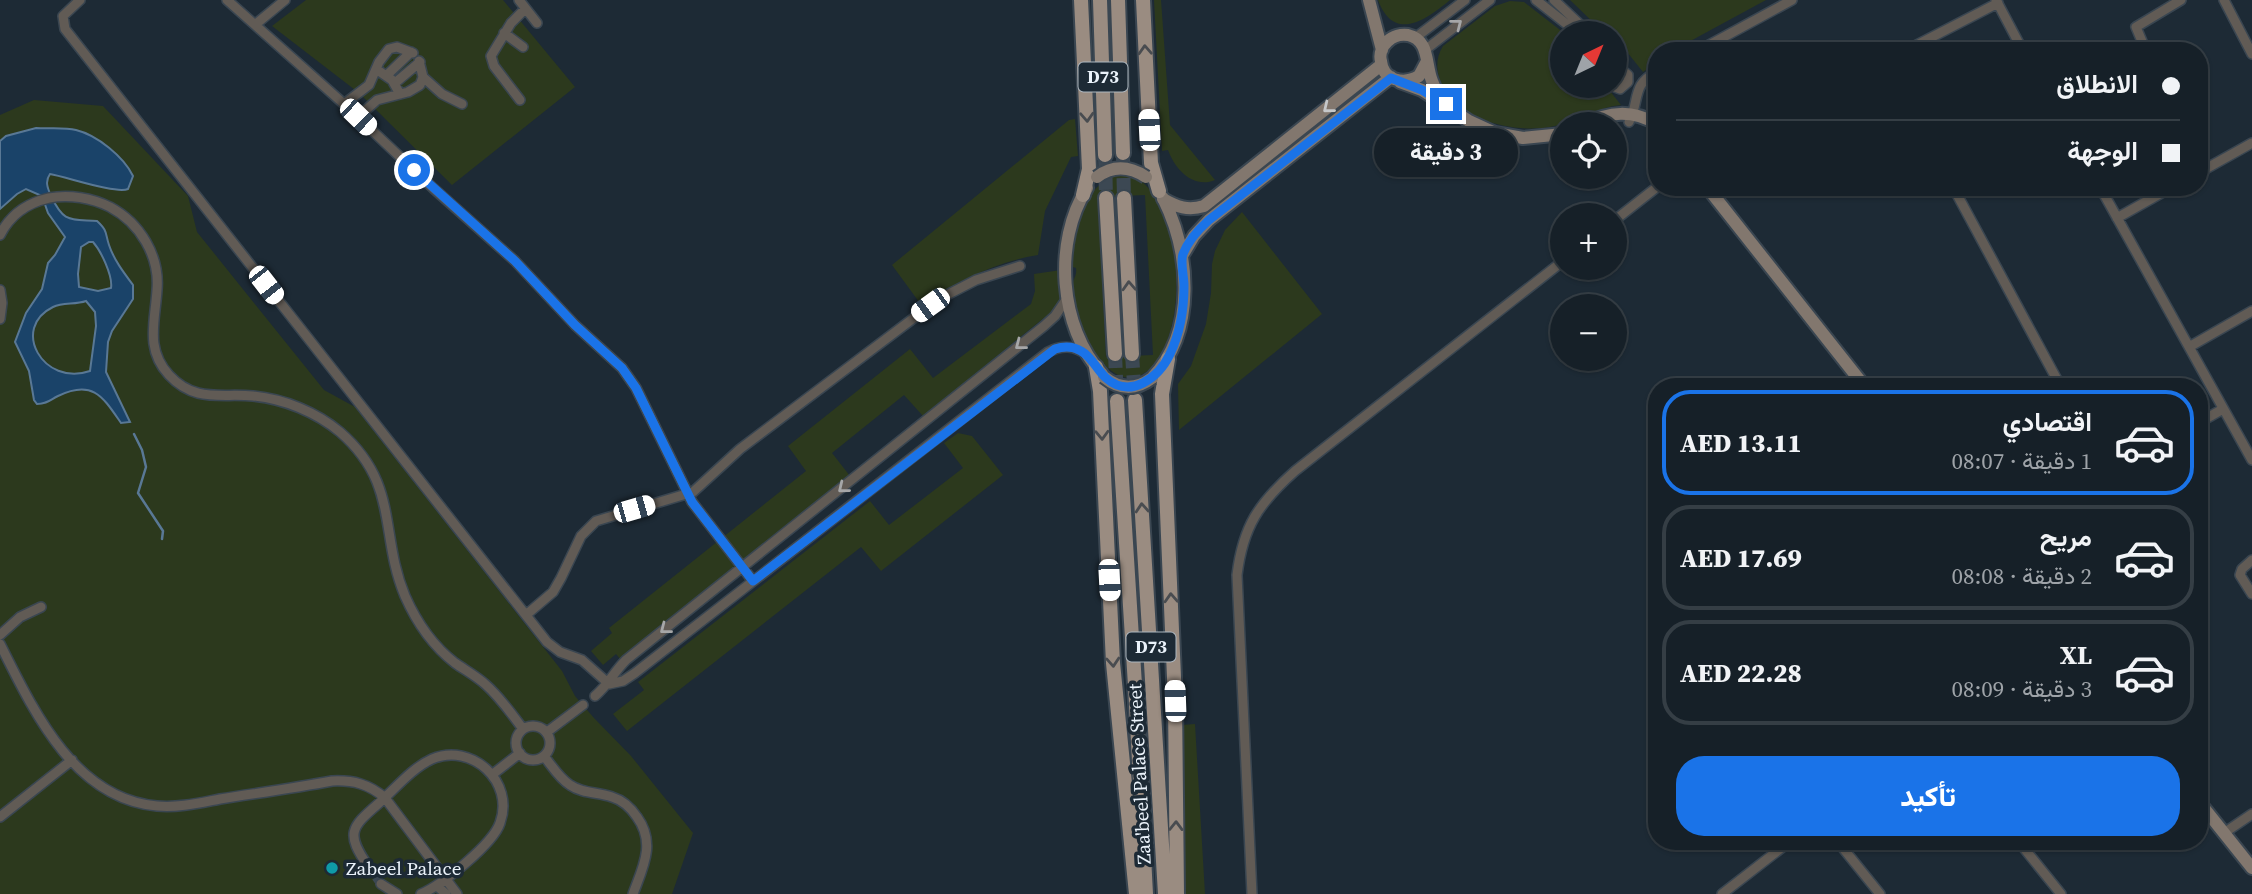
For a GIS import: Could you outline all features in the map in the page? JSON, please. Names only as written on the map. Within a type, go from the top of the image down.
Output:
[{"type":"main road","points":[[1081,0],[1089,169],[1083,195]]},
{"type":"main road","name":"D73","points":[[1100,0],[1105,155]]},
{"type":"main road","name":"D73","points":[[1118,0],[1123,153]]},
{"type":"main road","points":[[1143,0],[1151,163],[1161,195]]},
{"type":"main road","points":[[1106,198],[1115,354]]},
{"type":"main road","points":[[1124,198],[1132,354]]},
{"type":"main road","points":[[1168,359],[1162,394],[1177,758],[1177,894]]},
{"type":"main road","points":[[1096,367],[1100,391],[1113,663],[1136,894]]},
{"type":"main road","name":"Zaa'beel Palace Street","points":[[1135,400],[1165,894]]},
{"type":"main road","name":"Zaa'beel Palace Street","points":[[1117,401],[1146,894]]},
{"type":"street","points":[[80,0],[63,16],[65,29],[550,646],[582,660],[609,684]]},
{"type":"street","points":[[227,0],[515,261],[575,325],[622,368],[636,388],[688,494],[753,581]]},
{"type":"street","points":[[256,24],[285,0]]},
{"type":"street","points":[[519,0],[537,23]]},
{"type":"street","points":[[1369,0],[1382,50],[1381,65],[1394,79],[1422,90],[1469,121],[1495,133],[1523,138],[1550,135]]},
{"type":"street","points":[[1415,38],[1465,0]]},
{"type":"street","points":[[1182,256],[1194,236],[1209,220],[1394,79],[1408,81],[1419,76],[1426,55],[1490,0]]},
{"type":"street","points":[[1536,0],[1563,21]]},
{"type":"street","points":[[1554,0],[1577,21]]},
{"type":"street","points":[[1715,42],[1792,0]]},
{"type":"street","points":[[2142,42],[2136,27],[2181,0]]},
{"type":"street","points":[[2224,0],[2252,54]]},
{"type":"street","points":[[1922,42],[1997,2],[2018,42]]},
{"type":"street","points":[[520,100],[491,59],[493,51],[512,21],[526,9]]},
{"type":"street","points":[[1372,14],[1399,35],[1415,38],[1426,55],[1435,88],[1446,104]]},
{"type":"street","points":[[504,33],[523,47]]},
{"type":"street","points":[[1382,50],[1388,40],[1399,35]]},
{"type":"street","points":[[344,104],[369,85],[382,58],[392,47],[416,57],[423,77],[442,94],[462,104]]},
{"type":"street","points":[[387,75],[416,57]]},
{"type":"street","points":[[395,83],[416,57]]},
{"type":"street","points":[[1161,195],[1181,208],[1204,206],[1381,65]]},
{"type":"street","points":[[376,69],[395,83],[400,94]]},
{"type":"street","points":[[358,117],[377,100],[420,85],[423,77]]},
{"type":"street","points":[[1631,118],[1639,86],[1648,77]]},
{"type":"street","points":[[1627,118],[1648,122]]},
{"type":"street","points":[[1627,119],[1631,118],[1648,127]]},
{"type":"street","points":[[2208,168],[2252,143]]},
{"type":"street","points":[[609,684],[623,681],[635,673],[1048,352],[1062,347],[1084,352],[1096,367],[1111,382],[1128,387],[1137,387],[1152,378],[1168,359],[1177,338],[1184,286],[1182,256],[1177,232],[1161,195],[1146,177],[1132,169],[1110,169],[1097,177],[1083,195],[1069,235],[1066,272],[1073,323],[1096,367]]},
{"type":"street","points":[[1627,211],[1648,194]]},
{"type":"street","points":[[0,235],[9,220],[23,209],[42,200],[64,196],[101,203],[134,225],[147,243],[155,265],[157,288],[151,333],[155,354],[166,372],[182,386],[200,394],[262,397],[296,406],[328,423],[349,440],[366,461],[382,493],[400,584],[418,621],[448,657],[494,692],[523,729]]},
{"type":"street","points":[[1714,196],[1858,378]]},
{"type":"street","points":[[1958,196],[2056,378]]},
{"type":"street","points":[[2105,196],[2206,378]]},
{"type":"street","points":[[2117,218],[2156,196]]},
{"type":"street","points":[[526,615],[558,585],[581,536],[590,526],[603,518],[688,494],[697,489],[735,453],[939,299],[985,276],[1020,266]]},
{"type":"street","points":[[1252,894],[1237,575],[1240,552],[1257,509],[1272,491],[1295,471],[1550,271]]},
{"type":"street","points":[[0,290],[0,319]]},
{"type":"street","points":[[595,695],[609,684],[626,660],[1044,326],[1068,297]]},
{"type":"street","points":[[2189,347],[2252,311]]},
{"type":"street","points":[[2208,382],[2252,460]]},
{"type":"street","points":[[2208,417],[2223,409]]},
{"type":"street","points":[[2252,560],[2242,569],[2240,575],[2252,594]]},
{"type":"street","points":[[0,635],[20,617],[41,607]]},
{"type":"street","points":[[0,644],[33,708],[72,761],[106,790],[127,800],[157,806],[186,805],[340,781],[364,785],[385,798],[457,894]]},
{"type":"street","points":[[547,732],[583,705]]},
{"type":"street","points":[[536,725],[547,732],[551,745],[544,756],[531,760],[520,753],[516,740],[523,729],[536,725]]},
{"type":"street","points":[[492,774],[520,753]]},
{"type":"street","points":[[368,866],[357,850],[353,837],[360,821],[421,766],[439,757],[452,755],[477,761],[492,774],[500,786],[503,814],[499,828],[486,845],[437,886],[421,894]]},
{"type":"street","points":[[544,756],[571,786],[618,799],[629,807],[642,823],[648,841],[648,854],[633,894]]},
{"type":"street","points":[[0,817],[72,761]]},
{"type":"street","points":[[2208,813],[2252,868]]},
{"type":"street","points":[[2224,833],[2252,814]]},
{"type":"street","points":[[1722,894],[1779,850]]},
{"type":"street","points":[[1844,850],[1880,894]]},
{"type":"street","points":[[2025,850],[2061,894]]},
{"type":"street","points":[[381,884],[397,894]]},
{"type":"street","points":[[437,886],[446,894]]},
{"type":"green space","points":[[306,0],[503,0],[575,87],[452,185],[359,93],[272,26]]},
{"type":"green space","points":[[1154,0],[1161,0],[1170,125],[1215,180],[1193,180],[1180,171],[1168,150],[1162,151]]},
{"type":"green space","points":[[1378,0],[1450,0],[1421,20],[1401,24],[1385,13]]},
{"type":"green space","points":[[1570,0],[1766,0],[1689,42],[1648,42],[1648,69],[1643,72],[1628,53],[1628,21],[1592,21]]},
{"type":"green space","points":[[1510,1],[1524,2],[1550,22],[1550,98],[1615,98],[1621,105],[1594,112],[1550,112],[1550,127],[1526,128],[1495,124],[1467,111],[1455,102],[1438,74],[1438,57],[1443,46],[1495,6]]},
{"type":"green space","points":[[34,100],[103,106],[188,196],[197,232],[324,390],[355,407],[562,671],[575,696],[631,756],[693,833],[672,894],[0,894],[0,115]]},
{"type":"green space","points":[[1075,119],[1078,156],[1071,157],[1045,211],[1038,255],[1007,262],[977,274],[922,306],[892,265],[1069,120]]},
{"type":"green space","points":[[1123,174],[1135,178],[1156,198],[1166,218],[1176,269],[1173,322],[1166,344],[1156,362],[1143,374],[1130,378],[1118,375],[1097,356],[1082,328],[1073,291],[1076,268],[1073,267],[1073,254],[1078,225],[1090,197],[1110,178]],"holes":[[[1145,195],[1153,355],[1106,357],[1098,197]]]},
{"type":"green space","points":[[1242,212],[1322,314],[1179,430],[1178,384],[1191,366],[1206,324],[1215,251],[1225,230]]},
{"type":"green space","points":[[1061,270],[1064,290],[1055,309],[923,416],[904,395],[832,453],[850,476],[621,660],[616,654],[603,665],[591,651],[612,633],[609,628],[806,471],[788,446],[910,349],[933,378],[1031,304],[1035,291],[1034,274]]},
{"type":"green space","points":[[958,433],[972,436],[1003,475],[881,571],[861,547],[627,731],[613,714],[644,690],[638,682],[870,501],[889,525],[963,468],[944,443]]},
{"type":"green space","points":[[1195,724],[1205,894],[1184,894],[1182,725]]},
{"type":"water","points":[[36,128],[76,130],[109,148],[133,176],[128,189],[122,190],[50,174],[47,182],[51,196],[64,215],[68,218],[97,221],[103,227],[114,256],[133,285],[133,299],[108,342],[106,372],[130,422],[121,423],[108,405],[89,390],[70,391],[43,403],[37,404],[34,400],[29,371],[15,342],[26,313],[42,289],[48,263],[65,237],[48,213],[42,196],[26,189],[0,209],[0,141],[6,136]],"holes":[[[93,242],[103,257],[111,288],[98,291],[79,287],[81,247]],[[86,301],[95,312],[96,326],[90,371],[73,374],[58,371],[38,353],[33,341],[34,328],[40,316],[53,307]]]},
{"type":"waterway","points":[[134,434],[146,467],[138,493],[163,531],[162,539]]},
{"type":"tunnel","points":[[1105,155],[1106,198]]},
{"type":"tunnel","points":[[1123,157],[1124,198]]},
{"type":"tunnel","points":[[1115,354],[1117,401]]},
{"type":"tunnel","points":[[1132,354],[1135,399]]},
{"type":"tunnel","points":[[368,866],[381,884]]},
{"type":"place","name":"Zabeel Palace","points":[[332,868]]},
{"type":"route","points":[[414,170],[515,261],[575,325],[630,377],[692,502],[753,581],[1055,349],[1070,347],[1084,352],[1104,377],[1119,386],[1137,387],[1145,383],[1168,359],[1173,347],[1180,328],[1184,300],[1182,256],[1194,236],[1209,220],[1391,78],[1422,90],[1446,104]]}]
